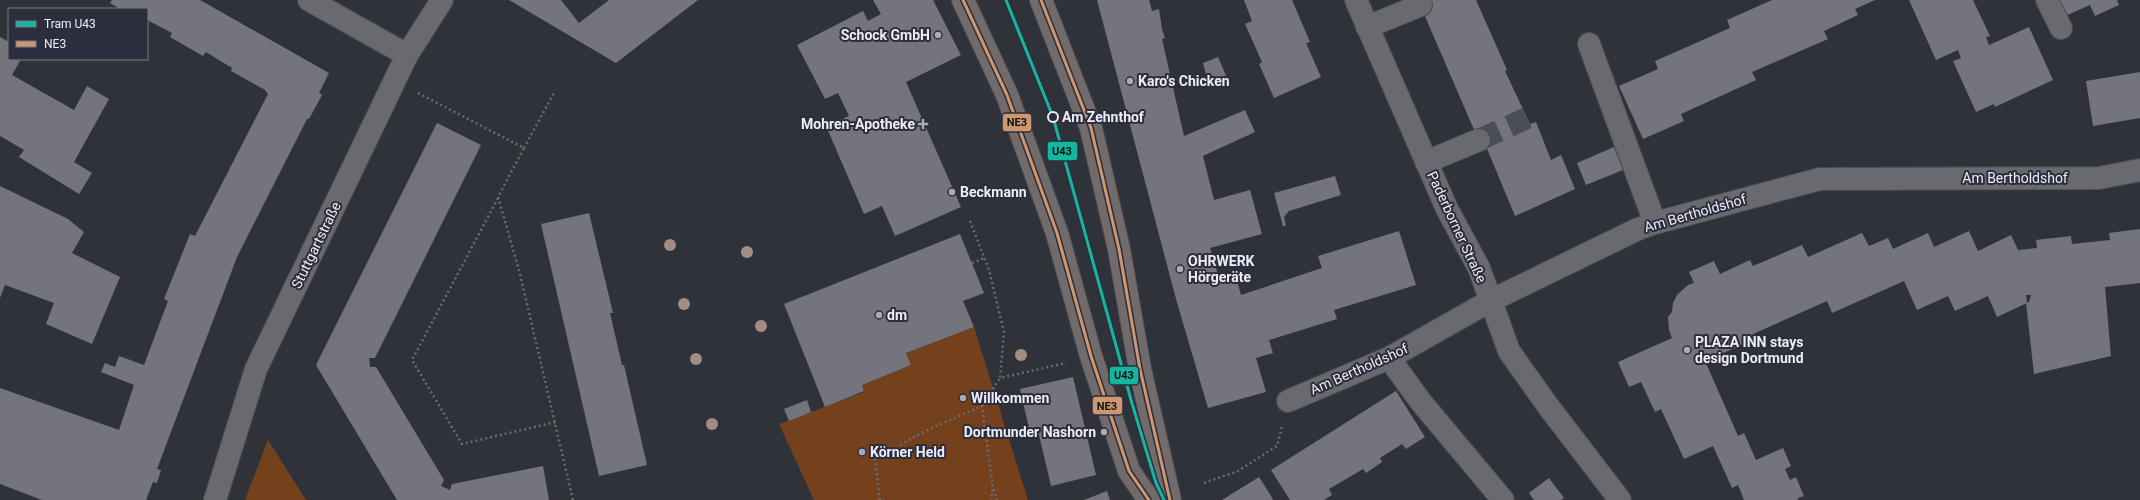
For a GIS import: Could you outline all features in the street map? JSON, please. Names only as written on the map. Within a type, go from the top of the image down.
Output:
[{"type":"main road","points":[[963,0],[1007,95],[1058,233],[1091,356],[1129,471],[1149,500]]},
{"type":"main road","points":[[1041,0],[1091,128],[1119,249],[1140,369],[1170,500]]},
{"type":"street","points":[[310,0],[407,55]]},
{"type":"street","name":"Stuttgartstraße","points":[[215,500],[256,369],[407,55],[442,0]]},
{"type":"street","name":"Paderborner Straße","points":[[1356,0],[1447,209],[1479,268],[1509,350],[1548,406],[1620,500]]},
{"type":"street","points":[[2047,0],[2061,28]]},
{"type":"street","points":[[1368,27],[1421,5]]},
{"type":"street","points":[[1589,44],[1655,222]]},
{"type":"street","points":[[1426,162],[1478,140]]},
{"type":"street","name":"Am Bertholdshof","points":[[1288,401],[1389,358],[1490,301],[1655,222],[1820,179],[2099,178],[2140,170]]},
{"type":"street","points":[[1389,358],[1421,402],[1503,500]]},
{"type":"path","points":[[395,82],[524,148]]},
{"type":"path","points":[[555,91],[412,360],[462,444],[556,422]]},
{"type":"path","points":[[498,197],[520,274],[556,422],[573,500]]},
{"type":"path","points":[[880,500],[875,459],[926,430],[982,406],[1000,378],[1004,332],[984,258],[970,221]]},
{"type":"path","points":[[972,264],[984,258]]},
{"type":"path","points":[[1000,378],[1070,362]]},
{"type":"path","points":[[1204,483],[1238,471],[1277,446],[1288,401]]},
{"type":"path","points":[[982,406],[993,488],[997,500]]},
{"type":"path","points":[[991,500],[993,488]]},
{"type":"shaded area","points":[[974,327],[1028,500],[814,500],[779,424],[864,392],[862,385],[911,365],[906,353]]},
{"type":"shaded area","points":[[268,440],[306,500],[245,500]]},
{"type":"building","points":[[112,0],[200,0],[329,73],[319,93],[322,95],[309,119],[307,119],[237,257],[157,469],[161,470],[157,483],[153,482],[146,500],[42,500],[0,484],[0,388],[119,430],[134,385],[101,372],[105,363],[115,367],[119,356],[144,365],[168,301],[164,299],[190,234],[195,236],[268,94],[265,90],[231,71],[232,68],[206,52],[203,56],[170,37],[172,33],[148,21],[148,8],[118,8],[110,3]]},
{"type":"building","points":[[509,0],[561,0],[579,23],[609,0],[698,0],[616,63]]},
{"type":"building","points":[[873,0],[933,0],[961,55],[906,82],[961,207],[895,236],[882,206],[864,214],[826,126],[849,116],[838,93],[825,99],[797,45],[863,11],[868,21],[881,14]]},
{"type":"building","points":[[1097,0],[1149,0],[1152,11],[1159,9],[1165,38],[1162,39],[1184,136],[1245,110],[1255,132],[1203,156],[1214,200],[1250,190],[1262,234],[1210,248],[1219,278],[1235,274],[1241,295],[1322,268],[1318,256],[1399,231],[1416,285],[1334,310],[1337,319],[1269,340],[1273,353],[1256,358],[1266,392],[1208,408],[1176,299]]},
{"type":"building","points":[[1244,0],[1292,0],[1310,42],[1306,43],[1321,77],[1274,98],[1259,64],[1262,62],[1245,24],[1252,21]]},
{"type":"building","points":[[1418,0],[1476,0],[1507,70],[1505,71],[1530,124],[1536,122],[1551,160],[1561,155],[1575,189],[1515,216],[1485,144],[1481,146]]},
{"type":"building","points":[[1772,0],[1875,0],[1855,9],[1858,15],[1824,31],[1828,39],[1752,72],[1756,80],[1681,114],[1684,121],[1643,139],[1619,86],[1658,69],[1655,61],[1730,28],[1727,20]]},
{"type":"building","points":[[1909,0],[1973,0],[1990,36],[1986,37],[1989,45],[2029,27],[2053,80],[1995,107],[1994,104],[1976,112],[1953,61],[1961,58],[1958,50],[1936,60]]},
{"type":"building","points":[[2057,0],[2117,0],[2119,5],[2095,16],[2090,5],[2065,16]]},
{"type":"building","points":[[0,37],[8,41],[8,60],[20,60],[12,75],[74,110],[87,86],[109,99],[74,162],[92,173],[79,194],[19,157],[24,150],[0,136]]},
{"type":"building","points":[[1218,57],[1227,78],[1209,85],[1203,63]]},
{"type":"building","points":[[2140,72],[2140,118],[2093,126],[2086,81]]},
{"type":"building","points":[[437,123],[481,145],[375,358],[369,358],[370,367],[376,367],[444,480],[441,486],[450,490],[452,484],[543,466],[549,500],[397,500],[316,365]]},
{"type":"building","points":[[1614,147],[1623,170],[1586,185],[1577,163]]},
{"type":"building","points":[[1335,176],[1341,195],[1289,211],[1284,217],[1286,226],[1283,226],[1274,193]]},
{"type":"building","points":[[0,186],[68,219],[84,232],[72,253],[120,277],[92,344],[46,324],[54,303],[5,285],[0,298]]},
{"type":"building","points":[[589,213],[613,313],[610,313],[622,365],[624,365],[647,465],[599,476],[541,224]]},
{"type":"building","points":[[2140,229],[2140,283],[2105,287],[2111,356],[2034,374],[2026,303],[1997,317],[1988,296],[1955,311],[1948,296],[1917,310],[1904,281],[1832,313],[1827,301],[1753,334],[1755,339],[1705,361],[1738,436],[1744,433],[1756,460],[1783,448],[1791,466],[1785,469],[1790,480],[1796,477],[1804,496],[1798,498],[1798,500],[1744,500],[1738,485],[1732,488],[1713,446],[1684,459],[1661,409],[1655,412],[1641,382],[1629,387],[1618,362],[1672,338],[1669,330],[1668,317],[1672,312],[1673,303],[1677,295],[1688,285],[1694,283],[1689,272],[1714,261],[1720,274],[1750,260],[1753,266],[1802,245],[1808,257],[1862,233],[1869,246],[1888,238],[1893,249],[1928,233],[1934,247],[1969,231],[1978,251],[2011,235],[2018,250],[2037,248],[2036,240],[2071,236],[2072,244],[2110,240],[2109,233]],"holes":[[[2026,295],[2031,295],[2029,302],[2027,303]]]},
{"type":"building","name":"dm","points":[[960,234],[984,293],[963,301],[974,327],[906,353],[911,365],[862,385],[864,391],[825,407],[784,304]]},
{"type":"building","points":[[1073,377],[1096,475],[1051,486],[1039,435],[1031,437],[1020,389]]},
{"type":"building","points":[[1396,391],[1425,437],[1406,449],[1402,444],[1380,458],[1382,462],[1366,473],[1363,469],[1329,489],[1332,495],[1324,500],[1290,500],[1271,470]]},
{"type":"building","points":[[807,400],[811,412],[789,421],[784,409]]},
{"type":"building","points":[[1259,477],[1273,499],[1272,500],[1222,500]]},
{"type":"building","points":[[1549,478],[1564,498],[1561,500],[1534,500],[1529,493]]},
{"type":"building","points":[[1107,491],[1110,500],[1084,500]]},
{"type":"tunnel","points":[[1479,140],[1527,118]]},
{"type":"tram line","name":"U43","points":[[1006,0],[1053,117],[1131,400],[1156,483],[1164,500]]},
{"type":"transit line","name":"NE3","points":[[963,0],[1007,95],[1057,233],[1091,356],[1129,471],[1149,500]]},
{"type":"transit line","name":"NE3","points":[[1041,0],[1091,128],[1119,249],[1140,369],[1170,500]]},
{"type":"place","name":"Schock GmbH","points":[[938,35]]},
{"type":"place","name":"Karo's Chicken","points":[[1130,81]]},
{"type":"place","name":"Am Zehnthof","points":[[1053,117]]},
{"type":"place","name":"Mohren-Apotheke","points":[[923,124]]},
{"type":"place","name":"Beckmann","points":[[952,192]]},
{"type":"place","name":"OHRWERK Hörgeräte","points":[[1180,269]]},
{"type":"place","name":"dm","points":[[879,315]]},
{"type":"place","name":"PLAZA INN stays design Dortmund","points":[[1687,350]]},
{"type":"place","name":"Willkommen","points":[[963,398]]},
{"type":"place","name":"Dortmunder Nashorn","points":[[1104,432]]},
{"type":"place","name":"Körner Held","points":[[862,452]]}]
